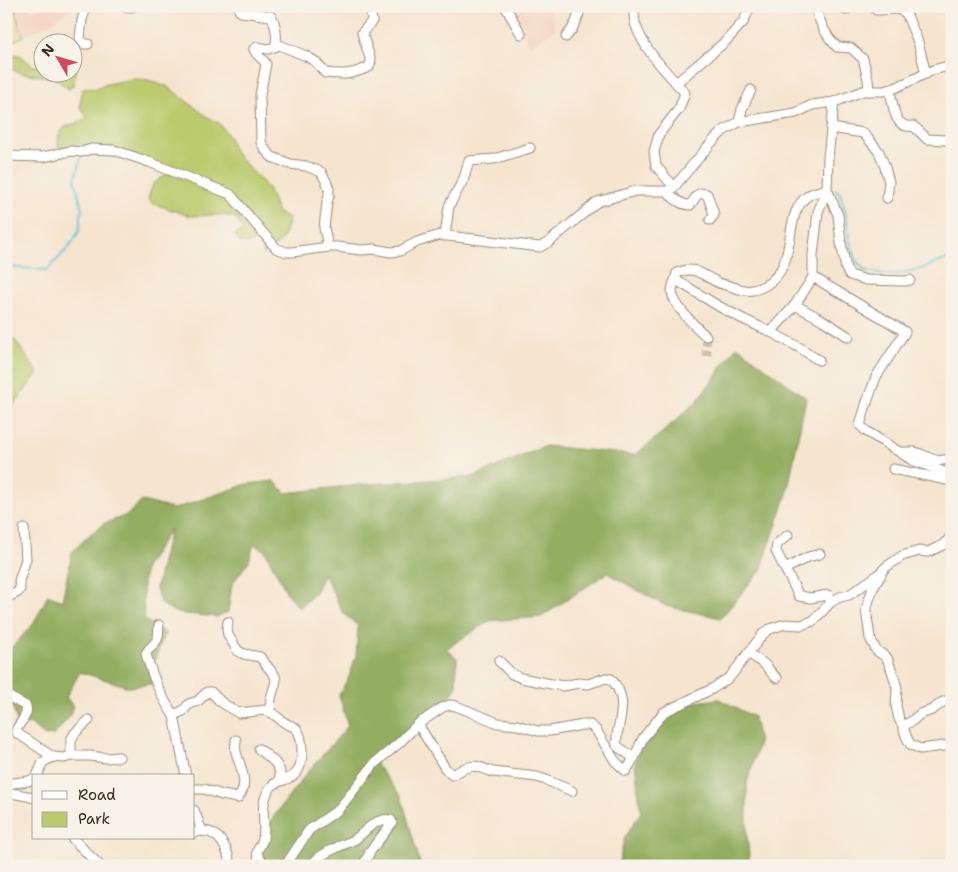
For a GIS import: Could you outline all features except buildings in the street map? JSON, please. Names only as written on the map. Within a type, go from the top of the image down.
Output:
[{"type":"street","points":[[86,6],[80,38],[84,44],[88,44]]},
{"type":"street","points":[[120,6],[134,6]]},
{"type":"street","points":[[240,6],[241,12],[273,17],[277,44]]},
{"type":"street","points":[[277,44],[316,62],[325,73],[344,75],[358,72],[369,67],[371,61],[362,33],[372,21],[370,6]]},
{"type":"street","points":[[505,6],[521,34]]},
{"type":"street","points":[[566,37],[573,30],[580,6]]},
{"type":"street","points":[[633,6],[636,25],[643,42],[685,94],[679,109],[659,134],[654,152],[656,166],[671,189]]},
{"type":"street","points":[[676,83],[726,41],[744,21],[750,6]]},
{"type":"street","points":[[815,6],[820,23],[836,47],[851,48],[862,59],[868,78],[869,91]]},
{"type":"street","points":[[876,10],[898,7],[906,13],[918,42],[926,74]]},
{"type":"street","points":[[277,44],[275,47],[268,49],[257,47],[254,49],[259,58],[266,64],[260,95],[261,142],[272,157],[321,172],[329,189],[324,228],[328,247]]},
{"type":"street","points":[[710,220],[714,215],[707,194],[697,195],[690,205],[684,205],[670,196],[671,189],[723,131],[739,122],[796,113],[812,105],[834,102],[862,91],[890,90],[933,70],[952,65]]},
{"type":"street","points":[[739,122],[742,109],[751,90]]},
{"type":"street","points":[[890,90],[893,108],[901,124],[907,127],[912,126],[927,138],[947,140],[952,143]]},
{"type":"street","points":[[771,332],[795,305],[813,277],[813,255],[818,212],[827,189],[834,102]]},
{"type":"street","points":[[831,128],[863,133],[872,142],[879,152],[889,182],[887,198]]},
{"type":"street","points":[[445,236],[449,206],[464,178],[469,161],[494,159],[530,148]]},
{"type":"street","points":[[6,156],[43,157],[91,149],[114,150],[174,171],[230,194],[276,248],[286,252],[337,247],[391,252],[400,251],[416,242],[440,235],[540,247],[549,242],[597,202],[634,191],[671,189]]},
{"type":"street","points":[[827,189],[838,215],[846,269],[850,276],[866,280],[910,280]]},
{"type":"street","points":[[706,336],[686,317],[674,298],[672,291],[677,273],[684,269],[703,274],[716,282],[742,291],[751,291],[767,284],[781,271],[786,259],[796,211],[801,201],[811,194],[827,189]]},
{"type":"street","points":[[813,277],[905,332],[876,377],[860,425],[866,431],[912,460],[952,474]]},
{"type":"street","points":[[676,280],[720,307],[771,332],[819,360]]},
{"type":"street","points":[[795,305],[849,337]]},
{"type":"street","points":[[902,452],[914,452],[934,460],[943,461],[952,458]]},
{"type":"street","points":[[894,468],[952,481]]},
{"type":"street","points":[[6,598],[20,589],[19,580],[26,559],[24,530]]},
{"type":"street","points":[[788,535],[777,544],[776,551],[799,596],[811,598],[828,595],[830,598]]},
{"type":"street","points":[[283,865],[309,830],[338,810],[375,763],[418,724],[443,707],[450,705],[466,709],[498,723],[517,725],[538,731],[590,725],[596,730],[615,761],[626,771],[643,738],[664,712],[712,689],[730,678],[763,634],[770,629],[785,624],[800,625],[813,621],[831,602],[840,597],[850,595],[878,575],[886,566],[902,556],[919,551],[928,552],[943,545],[952,536]]},
{"type":"street","points":[[785,568],[808,557],[820,554]]},
{"type":"street","points":[[886,566],[873,588],[866,609],[870,638],[876,650],[887,658],[894,674],[897,688],[896,706],[899,719],[904,726],[910,744],[920,749],[952,745]]},
{"type":"street","points":[[228,622],[228,636],[238,651],[260,657],[276,676],[270,711]]},
{"type":"street","points":[[158,625],[158,637],[146,654],[157,688],[174,716],[186,774]]},
{"type":"street","points":[[748,653],[768,667],[777,678]]},
{"type":"street","points":[[499,661],[512,674],[521,678],[563,686],[579,683],[588,684],[606,678],[611,679],[618,688],[623,705],[616,740],[617,746],[634,758]]},
{"type":"street","points":[[174,716],[183,712],[189,704],[195,702],[209,691],[221,702],[238,713],[270,711],[298,731],[302,758],[297,772],[290,778],[275,782],[267,793],[264,803],[263,839],[257,854],[258,858],[269,866]]},
{"type":"street","points":[[6,694],[26,706],[26,714],[17,726],[17,734],[52,757],[119,757]]},
{"type":"street","points":[[904,726],[920,714],[932,710],[952,698]]},
{"type":"street","points":[[71,756],[71,740],[89,720]]},
{"type":"street","points":[[418,724],[445,768],[452,775],[465,768],[479,766],[493,772],[537,777],[572,791]]},
{"type":"street","points":[[195,788],[238,798],[240,796],[244,774],[236,750],[236,740]]},
{"type":"street","points":[[259,749],[274,761],[280,770],[278,781]]},
{"type":"street","points":[[38,774],[43,762],[52,757]]},
{"type":"street","points":[[6,784],[32,781]]},
{"type":"street","points":[[6,792],[32,797]]},
{"type":"street","points":[[195,816],[198,832],[214,834],[222,842],[227,850],[230,866]]},
{"type":"street","points":[[310,866],[314,861],[330,851],[354,840],[373,825],[382,820],[390,820],[392,823],[371,850],[363,866]]},
{"type":"street","points":[[74,840],[100,866]]},
{"type":"shaded area","points":[[25,6],[29,6],[30,10],[39,6],[79,6],[24,36],[20,29],[15,9]]},
{"type":"shaded area","points":[[509,6],[549,6],[556,29],[530,45]]},
{"type":"green space","points":[[6,52],[20,55],[32,65],[32,75],[22,73],[6,68]]},
{"type":"green space","points":[[132,79],[149,80],[167,86],[206,116],[220,124],[228,135],[235,153],[268,188],[278,213],[289,218],[280,242],[264,254],[258,240],[249,244],[239,242],[235,235],[243,230],[236,218],[225,215],[190,216],[152,203],[148,199],[153,184],[167,174],[185,179],[188,174],[84,147],[61,150],[58,146],[59,134],[65,127],[87,119],[80,107],[82,90],[87,88],[94,89],[107,84]]},
{"type":"green space","points":[[59,82],[74,82],[73,86],[69,89]]},
{"type":"green space","points":[[6,335],[14,339],[38,373],[6,415]]},
{"type":"green space","points":[[737,346],[806,398],[787,494],[761,570],[721,618],[666,606],[607,573],[541,617],[489,621],[446,649],[457,658],[456,688],[444,705],[375,763],[401,796],[421,866],[251,866],[271,820],[306,774],[348,726],[339,695],[349,677],[356,656],[358,626],[343,613],[324,574],[314,594],[299,608],[288,595],[265,551],[254,544],[249,561],[232,584],[228,612],[217,617],[177,613],[160,603],[156,588],[170,529],[145,568],[143,585],[144,619],[165,633],[154,662],[158,683],[129,687],[80,672],[66,697],[73,706],[71,715],[54,735],[45,736],[31,724],[18,726],[6,683],[6,654],[34,623],[48,595],[62,601],[72,552],[103,524],[127,515],[142,501],[174,509],[247,484],[274,481],[286,493],[358,485],[472,477],[546,446],[635,455],[698,400]]},
{"type":"green space","points":[[719,699],[754,717],[759,743],[747,783],[747,834],[750,866],[618,866],[625,837],[641,812],[635,765],[642,742],[672,708],[695,702]]},
{"type":"sand","points":[[15,9],[20,29],[24,36],[6,44],[6,18]]},
{"type":"waterway","points":[[6,267],[47,270],[69,247],[79,231],[82,209],[75,180],[82,154]]},
{"type":"waterway","points":[[835,189],[840,193],[847,218],[849,239],[857,262],[866,271],[891,275],[921,269],[952,257]]},
{"type":"tunnel","points":[[706,336],[707,356]]}]
